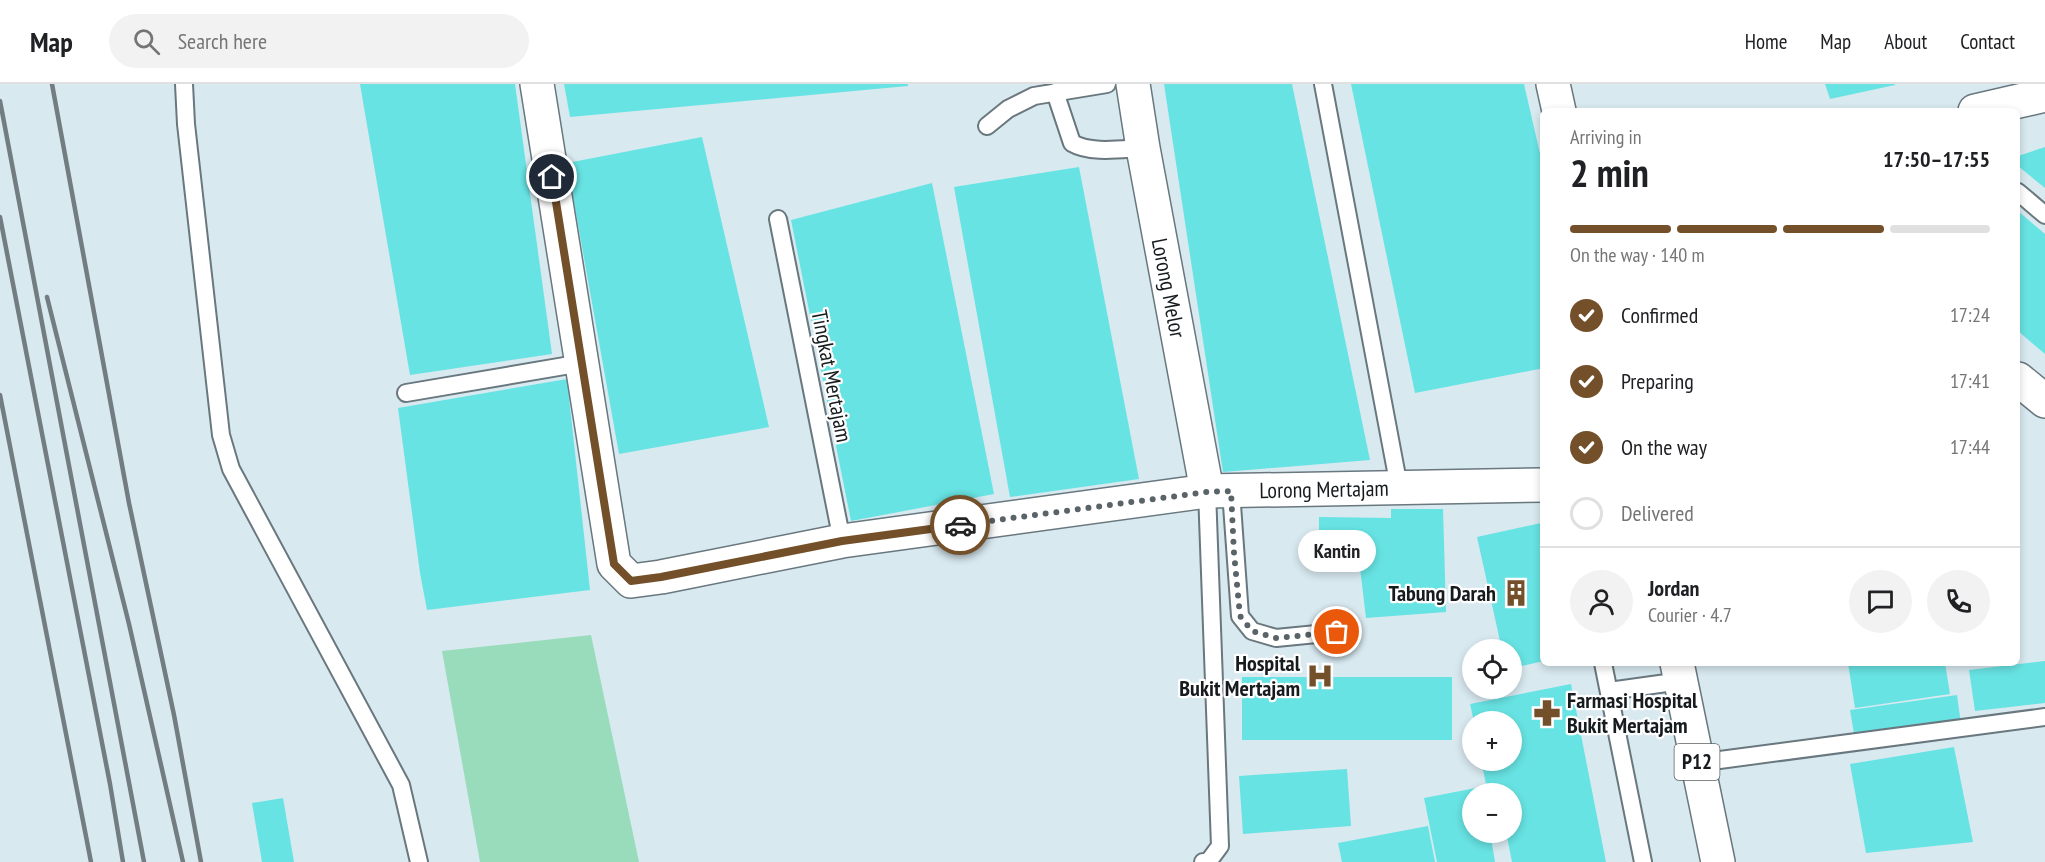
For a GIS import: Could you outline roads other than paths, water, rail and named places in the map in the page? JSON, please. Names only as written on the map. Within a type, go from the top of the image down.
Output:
[{"type":"street","points":[[537,84],[582,363]]},
{"type":"street","name":"Lorong Melor","points":[[1133,84],[1143,148],[1219,491]]},
{"type":"street","points":[[1553,84],[1557,108]]},
{"type":"street","points":[[1989,108],[2045,95]]},
{"type":"street","name":"Lorong Mertajam","points":[[582,363],[614,564],[631,581],[842,541],[1219,491],[1540,485]]},
{"type":"street","points":[[2020,381],[2045,401]]},
{"type":"street","name":"P12","points":[[1679,672],[1718,862]]},
{"type":"lane","points":[[184,84],[186,124],[221,435],[231,469],[401,785],[419,862]]},
{"type":"lane","points":[[987,126],[1008,109],[1034,96],[1107,84]]},
{"type":"lane","points":[[1323,84],[1399,488]]},
{"type":"lane","points":[[1055,92],[1072,143],[1078,147],[1143,148]]},
{"type":"lane","points":[[2020,194],[2045,215]]},
{"type":"lane","name":"Tingkat Mertajam","points":[[778,219],[842,541]]},
{"type":"lane","points":[[406,393],[582,363]]},
{"type":"lane","points":[[1219,491],[1234,553],[1240,616],[1252,631],[1276,638],[1337,632]]},
{"type":"lane","points":[[1203,862],[1208,862],[1221,846],[1219,491]]},
{"type":"lane","points":[[1604,666],[1643,862]]},
{"type":"lane","points":[[1609,691],[1679,672]]},
{"type":"lane","points":[[1697,763],[2045,717]]},
{"type":"railway","points":[[52,84],[129,503],[174,715],[201,862]]},
{"type":"railway","points":[[0,101],[144,862]]},
{"type":"railway","points":[[0,217],[110,784],[123,862]]},
{"type":"railway","points":[[47,297],[129,624],[183,862]]},
{"type":"railway","points":[[0,395],[91,862]]},
{"type":"place","name":"Tabung Darah","points":[[1516,593]]},
{"type":"place","name":"Kantin","points":[[1337,632]]},
{"type":"place","name":"Hospital Bukit Mertajam","points":[[1320,676]]},
{"type":"place","name":"Farmasi Hospital Bukit Mertajam","points":[[1547,713]]}]
